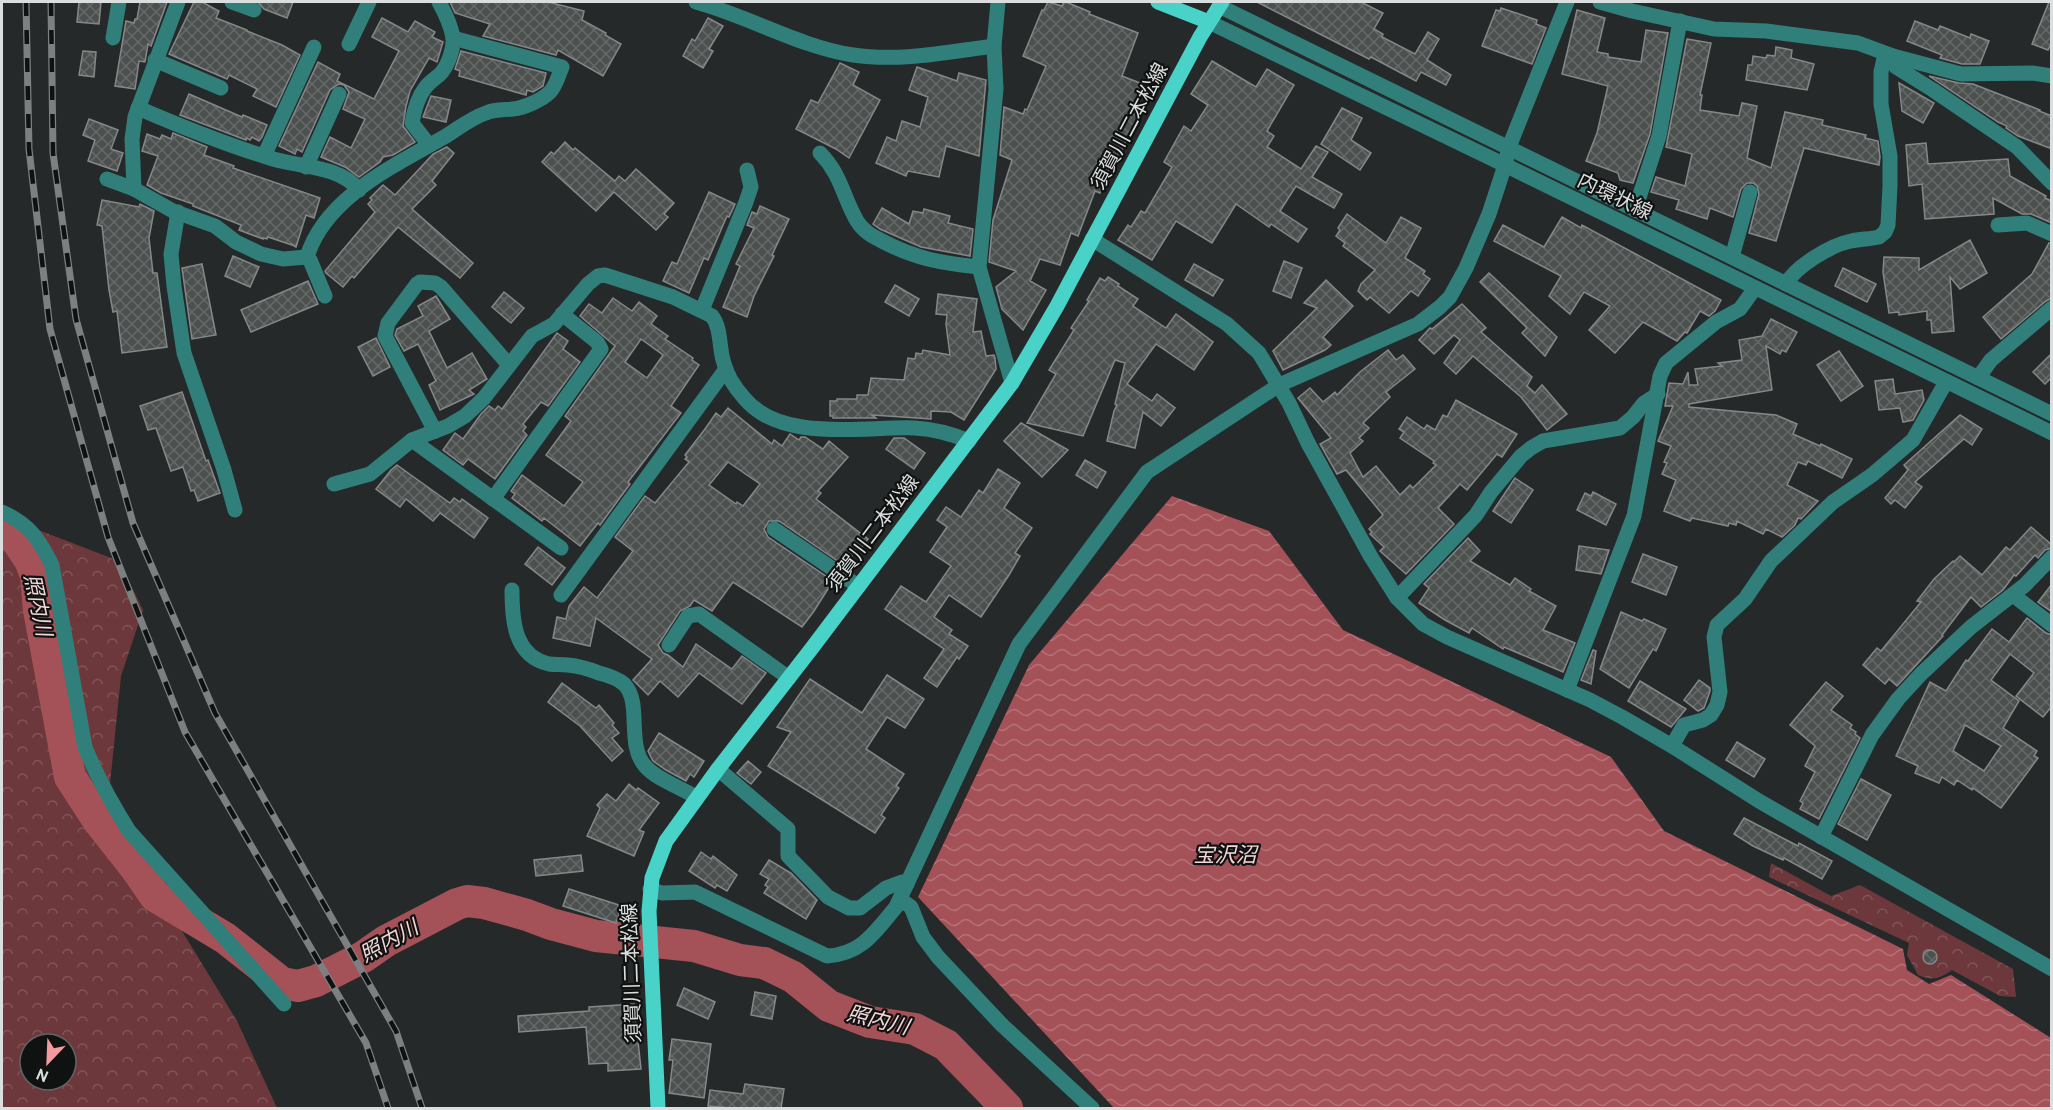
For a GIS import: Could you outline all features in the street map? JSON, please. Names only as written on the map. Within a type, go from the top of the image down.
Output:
[{"type":"main road","name":"内環状線","points":[[1158,2],[1209,22]]},
{"type":"main road","name":"須賀川二本松線","points":[[658,1108],[649,911],[650,889],[666,840],[1011,383],[1057,306],[1209,22],[1216,3]]},
{"type":"street","points":[[113,38],[119,2]]},
{"type":"street","points":[[134,189],[132,139],[138,108],[178,2]]},
{"type":"street","points":[[232,2],[254,10]]},
{"type":"street","points":[[349,44],[369,2]]},
{"type":"street","points":[[429,145],[412,123],[422,92],[446,66],[453,38],[440,2]]},
{"type":"street","points":[[696,2],[726,10],[818,47],[851,55],[904,57],[994,46]]},
{"type":"street","points":[[999,2],[994,46],[996,89],[978,267],[1011,383]]},
{"type":"street","points":[[650,889],[662,892],[695,892],[710,897],[826,956],[849,953],[873,935],[896,907],[1019,644],[1147,472],[1279,385],[1418,324],[1450,297],[1466,268],[1489,214],[1509,147],[1567,2]]},
{"type":"street","points":[[1600,2],[1714,29],[1766,31],[1858,43],[1889,55],[1961,74],[2032,73],[2052,76]]},
{"type":"street","name":"内環状線","points":[[1216,3],[2052,414]]},
{"type":"street","points":[[1635,210],[1659,136],[1680,21]]},
{"type":"street","name":"内環状線","points":[[1209,22],[2052,433]]},
{"type":"street","points":[[325,296],[307,257],[310,246],[328,217],[379,174],[466,122],[487,112],[515,109],[535,102],[551,91],[562,67],[453,38]]},
{"type":"street","points":[[264,156],[314,47]]},
{"type":"street","points":[[1889,55],[1896,67],[2017,147],[2052,183]]},
{"type":"street","points":[[1786,284],[1798,269],[1839,245],[1850,241],[1880,237],[1887,228],[1890,156],[1881,104],[1881,72],[1889,55]]},
{"type":"street","points":[[155,60],[221,88]]},
{"type":"street","points":[[306,167],[339,94]]},
{"type":"street","points":[[138,108],[264,156],[344,178],[359,190]]},
{"type":"street","points":[[820,153],[835,172],[856,220],[865,231],[913,256],[942,263],[978,267]]},
{"type":"street","points":[[702,310],[739,222],[751,187],[747,170]]},
{"type":"street","points":[[107,179],[134,189],[178,212],[215,226],[236,242],[261,254],[283,259],[307,257]]},
{"type":"street","points":[[1732,257],[1750,192]]},
{"type":"street","points":[[178,212],[171,254],[184,353],[224,470],[235,510]]},
{"type":"street","points":[[1998,225],[2027,223],[2052,234]]},
{"type":"street","points":[[1092,239],[1227,324],[1259,353],[1279,385],[1348,518],[1397,598],[1423,624],[1622,717],[1759,801],[2052,969]]},
{"type":"street","points":[[334,484],[370,474],[412,440],[465,416],[484,398],[532,336],[545,330],[588,284],[598,276],[605,275],[648,288],[712,316],[715,320],[726,369],[738,391],[747,402],[776,422],[844,430],[915,428],[937,430],[969,441]]},
{"type":"street","points":[[435,431],[385,336],[388,323],[417,284],[420,282],[438,285],[509,365]]},
{"type":"street","points":[[1567,690],[1634,516],[1660,376],[1666,363],[1716,322],[1740,309],[1755,288]]},
{"type":"street","points":[[1978,378],[1991,360],[2052,308]]},
{"type":"street","points":[[493,499],[601,349],[597,342],[562,314]]},
{"type":"street","points":[[561,595],[726,369]]},
{"type":"street","points":[[1672,746],[1684,725],[1703,720],[1711,715],[1717,705],[1720,692],[1714,637],[1717,625],[1749,594],[1766,566],[1833,502],[1879,470],[1913,440],[1946,381]]},
{"type":"street","points":[[1397,598],[1476,515],[1491,492],[1521,456],[1531,448],[1543,441],[1620,428],[1644,403],[1658,394]]},
{"type":"street","points":[[412,440],[561,548]]},
{"type":"street","points":[[2,512],[29,527],[42,544],[52,565],[85,747],[95,773],[111,802],[129,831],[284,1004]]},
{"type":"street","points":[[774,529],[858,586]]},
{"type":"street","points":[[1821,837],[1872,735],[1898,699],[1971,627],[2025,585],[2052,557]]},
{"type":"street","points":[[512,590],[514,630],[531,657],[552,665],[586,668],[619,680],[629,692],[632,702],[636,751],[645,766],[654,774],[697,798]]},
{"type":"street","points":[[2013,595],[2052,625]]},
{"type":"street","points":[[669,645],[688,616],[699,614],[789,678]]},
{"type":"street","points":[[718,769],[788,829],[788,856],[828,897],[843,906],[860,908],[886,888],[902,882],[907,884]]},
{"type":"street","points":[[900,899],[911,907],[923,937],[938,957],[1002,1025],[1092,1108]]},
{"type":"green space","points":[[2,516],[119,561],[143,610],[121,676],[110,784],[123,849],[182,931],[237,1021],[277,1108],[2,1108]]},
{"type":"green space","points":[[1771,863],[1831,896],[1860,885],[2013,969],[2016,997],[2000,996],[1952,970],[1936,978],[1918,975],[1907,955],[1909,943],[1769,877]]},
{"type":"water","name":"宝沢沼","points":[[1172,496],[1269,531],[1343,630],[1611,757],[1664,831],[1903,949],[1907,970],[1929,984],[1951,975],[2051,1038],[2051,1108],[1114,1108],[918,897],[1029,665]]},
{"type":"building","points":[[79,2],[101,2],[99,24],[77,22]]},
{"type":"building","points":[[140,2],[167,2],[151,46],[148,44],[145,62],[139,61],[135,89],[115,86],[126,21],[134,23],[137,19]]},
{"type":"building","points":[[194,2],[202,2],[219,11],[216,18],[282,45],[300,55],[276,107],[253,96],[257,89],[229,75],[227,79],[169,54]]},
{"type":"building","points":[[258,2],[293,2],[287,18],[264,9]]},
{"type":"building","points":[[450,2],[548,2],[584,11],[582,20],[621,44],[603,76],[558,50],[556,55],[483,36],[490,24],[455,13]]},
{"type":"building","points":[[1048,2],[1062,6],[1066,2],[1090,12],[1089,14],[1138,33],[1122,76],[1145,85],[1133,112],[1140,115],[1116,163],[1112,162],[1100,193],[1095,191],[1078,236],[1071,233],[1060,265],[1040,259],[1030,281],[1046,290],[1023,330],[1002,309],[996,287],[1016,271],[989,262],[993,220],[1012,160],[1000,155],[1004,107],[1023,114],[1025,109],[1027,110],[1046,66],[1023,56],[1042,10]]},
{"type":"building","points":[[1257,2],[1361,2],[1383,13],[1374,29],[1383,34],[1382,37],[1415,54],[1428,32],[1439,39],[1427,60],[1451,75],[1446,85],[1421,72],[1416,81]]},
{"type":"building","points":[[2049,2],[2052,2],[2052,42],[2048,50],[2032,44]]},
{"type":"building","points":[[1501,8],[1537,20],[1536,24],[1546,28],[1532,64],[1482,46],[1496,10],[1500,11]]},
{"type":"building","points":[[1577,10],[1605,18],[1597,52],[1608,54],[1608,57],[1641,62],[1646,30],[1668,33],[1650,134],[1633,183],[1620,180],[1618,173],[1586,161],[1597,133],[1608,86],[1562,74]]},
{"type":"building","points":[[382,18],[408,32],[415,21],[435,32],[432,37],[443,42],[437,62],[429,58],[410,91],[403,126],[415,142],[393,155],[383,157],[380,162],[359,177],[345,167],[321,157],[330,137],[351,148],[365,119],[343,109],[349,92],[344,85],[339,84],[330,90],[302,152],[297,149],[295,154],[279,146],[318,62],[340,74],[337,81],[374,99],[399,51],[372,37]]},
{"type":"building","points":[[708,18],[723,26],[709,49],[713,51],[703,68],[683,56],[692,39],[695,41]]},
{"type":"building","points":[[1915,21],[1938,30],[1940,26],[1970,38],[1971,34],[1989,41],[1980,64],[1962,64],[1940,58],[1942,55],[1907,41]]},
{"type":"building","points":[[1687,39],[1711,43],[1700,95],[1702,95],[1700,110],[1739,116],[1742,103],[1757,106],[1747,158],[1771,168],[1785,112],[1823,120],[1822,125],[1866,135],[1865,138],[1878,141],[1879,165],[1804,148],[1776,241],[1749,233],[1759,194],[1757,186],[1753,183],[1747,183],[1741,189],[1733,217],[1710,208],[1707,219],[1676,209],[1679,200],[1651,192],[1656,177],[1685,186],[1692,154],[1666,147]]},
{"type":"building","points":[[1776,47],[1792,50],[1791,58],[1814,64],[1807,90],[1746,80],[1748,65],[1752,65],[1753,56],[1766,58],[1767,55],[1775,56]]},
{"type":"building","points":[[83,51],[96,52],[94,77],[79,75]]},
{"type":"building","points":[[461,51],[546,73],[543,86],[533,92],[527,90],[526,95],[459,76],[460,71],[455,69]]},
{"type":"building","points":[[1212,61],[1256,87],[1267,69],[1294,85],[1267,131],[1274,136],[1267,147],[1301,169],[1316,146],[1328,152],[1312,177],[1342,194],[1334,208],[1296,186],[1280,211],[1307,229],[1298,242],[1271,224],[1269,227],[1236,204],[1212,243],[1176,221],[1152,260],[1118,240],[1128,225],[1131,227],[1141,211],[1145,213],[1172,167],[1164,162],[1184,126],[1191,131],[1208,105],[1191,94]]},
{"type":"building","points":[[840,63],[859,72],[853,85],[880,100],[849,158],[796,129],[811,100],[818,103]]},
{"type":"building","points":[[917,67],[957,81],[959,73],[986,80],[979,156],[946,146],[939,177],[908,171],[906,176],[876,163],[887,137],[896,141],[902,121],[920,127],[928,97],[909,90]]},
{"type":"building","points":[[1929,76],[1973,84],[2052,116],[2052,149],[2018,136],[2006,128],[2007,126]]},
{"type":"building","points":[[1899,83],[1934,103],[1923,123],[1902,111]]},
{"type":"building","points":[[189,94],[267,125],[262,137],[259,141],[252,137],[246,140],[180,115]]},
{"type":"building","points":[[431,96],[451,100],[446,122],[423,117]]},
{"type":"building","points":[[1342,108],[1362,118],[1351,140],[1371,153],[1360,170],[1321,144]]},
{"type":"building","points":[[89,119],[118,130],[111,149],[123,153],[117,171],[88,161],[95,140],[83,135]]},
{"type":"building","points":[[173,133],[207,147],[204,155],[234,166],[233,168],[320,198],[314,218],[306,215],[296,247],[239,230],[241,225],[161,193],[147,185],[158,156],[142,151],[147,134],[160,139],[162,135],[171,139]]},
{"type":"building","points":[[565,142],[615,181],[619,176],[625,181],[636,169],[674,203],[664,214],[668,217],[656,230],[614,192],[596,211],[542,162],[551,152],[554,154]]},
{"type":"building","points":[[1926,143],[1928,164],[2008,159],[2010,176],[2052,201],[2052,223],[2031,214],[2022,214],[1993,198],[1994,214],[1925,219],[1922,184],[1909,186],[1906,145]]},
{"type":"building","points":[[447,147],[454,153],[432,181],[436,185],[412,209],[473,263],[460,278],[398,227],[354,278],[352,276],[343,287],[326,273],[325,271],[375,212],[368,204],[372,200],[370,198],[383,185],[395,195],[433,154]]},
{"type":"building","points":[[709,192],[735,204],[729,217],[727,216],[708,260],[704,258],[689,293],[663,281],[672,262],[677,264]]},
{"type":"building","points":[[102,200],[139,207],[140,204],[154,211],[149,238],[153,273],[157,273],[167,347],[122,353],[117,311],[113,312],[109,290],[102,226],[97,225]]},
{"type":"building","points":[[760,206],[789,219],[754,296],[747,317],[723,307],[740,266],[736,264],[754,228],[747,225],[752,212],[757,214]]},
{"type":"building","points":[[882,208],[909,224],[913,211],[923,213],[924,209],[950,216],[948,223],[973,229],[970,256],[921,247],[880,229],[873,224]]},
{"type":"building","points":[[1347,214],[1386,243],[1401,217],[1421,228],[1405,258],[1425,271],[1423,274],[1430,279],[1418,296],[1411,291],[1389,313],[1370,297],[1367,300],[1358,291],[1361,284],[1375,270],[1343,246],[1345,243],[1336,236]]},
{"type":"building","points":[[1562,217],[1581,228],[1582,225],[1721,300],[1715,311],[1709,316],[1700,311],[1687,333],[1685,332],[1677,341],[1643,322],[1615,353],[1589,330],[1610,306],[1584,292],[1570,314],[1549,296],[1561,276],[1494,241],[1503,225],[1544,247]]},
{"type":"building","points":[[1970,240],[1987,273],[1960,289],[1950,277],[1954,331],[1932,333],[1931,320],[1927,320],[1927,311],[1899,315],[1899,312],[1889,313],[1883,272],[1884,257],[1919,258],[1919,270]]},
{"type":"building","points":[[2049,243],[2052,244],[2052,298],[2001,339],[1983,317],[2032,274]]},
{"type":"building","points":[[233,256],[259,267],[250,287],[225,276]]},
{"type":"building","points":[[1284,261],[1302,268],[1291,298],[1273,291]]},
{"type":"building","points":[[202,264],[216,335],[192,339],[182,268]]},
{"type":"building","points":[[1194,264],[1223,280],[1213,296],[1185,280]]},
{"type":"building","points":[[1843,268],[1876,284],[1867,302],[1835,286]]},
{"type":"building","points":[[1489,273],[1557,337],[1545,356],[1522,333],[1527,328],[1480,282]]},
{"type":"building","points":[[1108,277],[1138,299],[1133,306],[1166,328],[1176,314],[1213,342],[1194,370],[1156,344],[1127,384],[1152,401],[1157,394],[1175,408],[1161,426],[1143,412],[1135,448],[1107,441],[1125,363],[1115,360],[1083,436],[1027,423],[1056,374],[1049,370],[1074,330],[1071,328],[1089,301],[1087,300],[1100,278],[1105,281]]},
{"type":"building","points":[[1326,280],[1353,306],[1323,337],[1331,345],[1283,370],[1273,351],[1317,308],[1304,303]]},
{"type":"building","points":[[308,281],[318,304],[251,332],[241,310]]},
{"type":"building","points":[[895,285],[919,299],[909,316],[885,302]]},
{"type":"building","points":[[504,292],[524,308],[511,323],[492,307]]},
{"type":"building","points":[[938,294],[977,299],[973,332],[981,331],[986,356],[994,355],[995,358],[996,369],[964,420],[951,412],[931,411],[931,419],[872,415],[876,418],[833,418],[830,416],[830,401],[857,399],[857,395],[868,395],[871,378],[904,380],[908,358],[915,359],[916,353],[922,354],[923,350],[950,355],[947,315],[936,314]]},
{"type":"building","points":[[436,296],[450,319],[429,331],[447,368],[472,353],[487,379],[469,390],[474,394],[440,410],[429,385],[436,381],[418,344],[404,351],[395,335],[397,329],[423,316],[418,306]]},
{"type":"building","points":[[613,298],[632,311],[639,302],[657,316],[651,324],[668,336],[665,339],[693,358],[692,360],[699,365],[671,406],[681,413],[628,482],[630,484],[600,525],[598,523],[580,546],[544,518],[542,521],[512,498],[515,494],[511,491],[522,475],[564,506],[583,482],[546,455],[571,421],[565,416],[615,346],[580,316],[589,304],[602,313]],"holes":[[[641,339],[663,355],[647,378],[625,362]]]},
{"type":"building","points":[[1462,304],[1486,328],[1481,332],[1532,377],[1527,386],[1535,393],[1542,385],[1567,414],[1547,430],[1521,397],[1473,356],[1456,374],[1444,363],[1460,340],[1454,335],[1434,354],[1419,340],[1430,328],[1432,329]]},
{"type":"building","points":[[1771,319],[1797,332],[1786,352],[1782,350],[1780,354],[1766,346],[1772,390],[1689,404],[1689,407],[1776,415],[1797,424],[1793,434],[1852,459],[1842,478],[1808,461],[1806,465],[1798,462],[1787,485],[1818,501],[1801,519],[1798,518],[1795,525],[1782,537],[1766,529],[1763,534],[1737,521],[1736,525],[1729,523],[1728,526],[1692,518],[1690,521],[1664,511],[1676,480],[1662,474],[1671,446],[1658,441],[1673,406],[1665,406],[1669,383],[1683,384],[1688,372],[1689,385],[1698,385],[1695,369],[1722,366],[1718,363],[1742,360],[1739,340],[1762,336]]},
{"type":"building","points":[[557,333],[568,341],[563,349],[580,362],[548,406],[541,402],[523,424],[526,427],[523,431],[527,435],[495,479],[468,459],[463,465],[443,450],[455,433],[463,439],[489,406],[495,410],[498,406],[502,409]]},
{"type":"building","points":[[376,338],[390,367],[373,376],[358,347]]},
{"type":"building","points":[[1388,350],[1396,360],[1403,355],[1415,369],[1386,392],[1390,397],[1363,423],[1369,428],[1359,438],[1363,441],[1350,453],[1363,477],[1376,466],[1400,495],[1410,485],[1413,488],[1436,465],[1434,461],[1400,438],[1404,432],[1399,429],[1407,417],[1424,429],[1427,425],[1435,430],[1443,415],[1447,417],[1456,400],[1517,434],[1502,457],[1497,454],[1467,490],[1460,484],[1438,508],[1454,524],[1406,574],[1380,551],[1384,547],[1370,534],[1372,532],[1369,529],[1383,515],[1346,470],[1337,474],[1320,444],[1331,438],[1298,398],[1310,388],[1323,402],[1335,392],[1337,395],[1360,372]]},
{"type":"building","points":[[1839,351],[1863,386],[1841,401],[1817,365]]},
{"type":"building","points":[[2052,353],[2052,377],[2045,384],[2033,372]]},
{"type":"building","points":[[1893,379],[1895,394],[1922,390],[1924,400],[1913,420],[1903,422],[1900,408],[1879,410],[1875,381]]},
{"type":"building","points":[[182,392],[206,461],[208,460],[220,493],[198,501],[194,490],[191,491],[183,467],[171,471],[156,428],[148,430],[140,406]]},
{"type":"building","points":[[728,408],[772,444],[774,440],[782,446],[790,434],[799,440],[805,437],[823,449],[829,441],[848,457],[818,491],[821,493],[816,499],[868,539],[860,550],[857,548],[845,566],[779,521],[769,521],[764,529],[768,537],[833,581],[802,627],[733,582],[712,611],[694,600],[690,606],[680,611],[658,645],[663,653],[683,667],[696,644],[732,669],[742,656],[766,673],[742,704],[699,673],[678,697],[660,681],[648,695],[633,680],[652,659],[596,618],[590,646],[553,638],[557,617],[566,619],[569,606],[584,587],[597,598],[633,551],[615,537],[645,496],[655,503],[689,462],[685,459],[687,457],[685,455],[716,413],[721,417]],"holes":[[[728,462],[760,484],[743,506],[737,502],[736,504],[709,485]]]},
{"type":"building","points":[[1960,415],[1982,429],[1972,445],[1964,439],[1915,482],[1922,487],[1905,508],[1895,500],[1891,504],[1885,498],[1908,470],[1904,465]]},
{"type":"building","points":[[1021,423],[1068,450],[1042,477],[1004,441]]},
{"type":"building","points":[[894,438],[904,438],[925,453],[914,469],[886,449]]},
{"type":"building","points":[[1085,460],[1106,472],[1097,488],[1076,475]]},
{"type":"building","points":[[397,465],[450,503],[454,498],[460,502],[462,499],[488,518],[474,538],[440,513],[433,521],[406,499],[400,507],[376,489]]},
{"type":"building","points":[[998,469],[1020,483],[1004,508],[1032,528],[1015,553],[1020,556],[981,617],[949,595],[934,617],[952,630],[949,634],[968,646],[959,659],[957,657],[937,687],[924,678],[944,649],[885,609],[901,586],[926,602],[951,566],[930,552],[947,527],[937,520],[946,507],[961,517],[979,490],[983,493]]},
{"type":"building","points":[[1515,478],[1533,490],[1511,523],[1493,511]]},
{"type":"building","points":[[1593,492],[1616,504],[1606,525],[1577,510],[1585,493],[1591,496]]},
{"type":"building","points":[[2031,527],[2052,545],[2052,548],[2045,550],[2038,558],[2035,555],[2016,576],[2014,575],[2003,590],[1981,607],[1971,597],[1943,636],[1897,686],[1889,679],[1885,684],[1863,665],[1877,648],[1881,651],[1921,602],[1917,601],[1934,579],[1953,561],[1960,556],[1982,575],[2006,547],[2010,550]]},
{"type":"building","points":[[1468,538],[1480,551],[1470,561],[1510,585],[1515,578],[1531,589],[1529,591],[1556,606],[1543,630],[1575,643],[1563,672],[1504,647],[1503,649],[1472,628],[1469,633],[1419,603],[1429,588],[1424,584]]},
{"type":"building","points":[[1579,546],[1609,550],[1601,574],[1576,570]]},
{"type":"building","points":[[538,547],[565,568],[552,585],[525,564]]},
{"type":"building","points":[[1643,554],[1677,567],[1666,595],[1632,582]]},
{"type":"building","points":[[2052,584],[2052,612],[2038,602]]},
{"type":"building","points":[[1621,612],[1666,629],[1656,651],[1653,649],[1629,688],[1600,669]]},
{"type":"building","points":[[2027,618],[2052,635],[2052,706],[2043,717],[2016,696],[2034,673],[2010,654],[1991,680],[2019,701],[2003,728],[2037,751],[2034,756],[2038,758],[2001,808],[1973,788],[1972,790],[1957,780],[1954,785],[1942,777],[1939,783],[1915,773],[1918,766],[1896,756],[1930,682],[1946,691],[1966,660],[1968,661],[1992,629],[2009,642]],"holes":[[[1965,725],[2001,746],[1984,771],[1953,751]]]},
{"type":"building","points":[[1593,650],[1596,651],[1591,684],[1581,680]]},
{"type":"building","points":[[887,675],[924,699],[905,728],[887,717],[866,749],[904,774],[896,786],[899,788],[881,815],[885,818],[875,833],[768,766],[791,732],[777,727],[810,679],[862,713]]},
{"type":"building","points":[[1699,680],[1710,688],[1710,691],[1704,708],[1698,711],[1684,700]]},
{"type":"building","points":[[1640,681],[1686,709],[1671,727],[1628,701]]},
{"type":"building","points":[[1826,682],[1843,696],[1831,710],[1852,725],[1850,728],[1860,738],[1819,819],[1800,809],[1803,803],[1800,801],[1815,772],[1805,766],[1815,746],[1790,725]]},
{"type":"building","points":[[562,683],[596,708],[599,705],[614,723],[612,725],[619,733],[612,738],[623,751],[612,761],[580,726],[548,702]]},
{"type":"building","points":[[659,733],[704,761],[694,777],[690,774],[686,781],[653,761],[648,751]]},
{"type":"building","points":[[1737,742],[1765,759],[1754,777],[1726,760]]},
{"type":"building","points":[[748,761],[761,772],[751,784],[737,773]]},
{"type":"building","points":[[1861,779],[1891,795],[1867,840],[1838,824]]},
{"type":"building","points":[[629,784],[659,803],[639,830],[644,832],[634,856],[587,836],[600,808],[597,805],[607,794],[616,801]]},
{"type":"building","points":[[1744,818],[1832,861],[1822,879],[1784,858],[1783,860],[1753,846],[1734,834]]},
{"type":"building","points":[[701,852],[711,859],[713,856],[737,875],[727,891],[717,885],[715,888],[689,871]]},
{"type":"building","points":[[581,855],[583,871],[536,876],[534,860]]},
{"type":"building","points":[[769,860],[791,873],[817,900],[806,919],[764,893],[769,879],[760,874]]},
{"type":"building","points":[[569,889],[622,906],[616,923],[563,906]]},
{"type":"building","points":[[1927,950],[1933,950],[1937,957],[1933,964],[1927,964],[1923,960],[1923,954]]},
{"type":"building","points":[[684,988],[715,1002],[708,1019],[677,1005]]},
{"type":"building","points":[[755,992],[776,996],[772,1019],[751,1015]]},
{"type":"building","points":[[634,1004],[641,1069],[608,1071],[608,1063],[589,1064],[586,1027],[519,1032],[518,1016],[589,1011],[589,1007]]},
{"type":"building","points":[[672,1039],[711,1044],[704,1098],[669,1093],[673,1060],[669,1060]]},
{"type":"building","points":[[745,1084],[784,1089],[781,1108],[708,1106],[710,1090],[743,1094]]},
{"type":"waterway","name":"照内川","points":[[2,528],[18,542],[30,560],[36,576],[39,610],[70,777],[98,820],[155,896],[225,938],[282,983],[298,986],[316,981],[457,904],[467,901],[484,903],[596,936],[694,946],[740,960],[764,963],[793,977],[829,1006],[870,1022],[915,1029],[946,1045],[1007,1108]]},
{"type":"railway","points":[[26,2],[29,149],[50,329],[108,537],[185,732],[366,1043],[388,1108]]},
{"type":"railway","points":[[51,2],[53,153],[76,319],[133,523],[215,713],[396,1031],[422,1108]]}]
